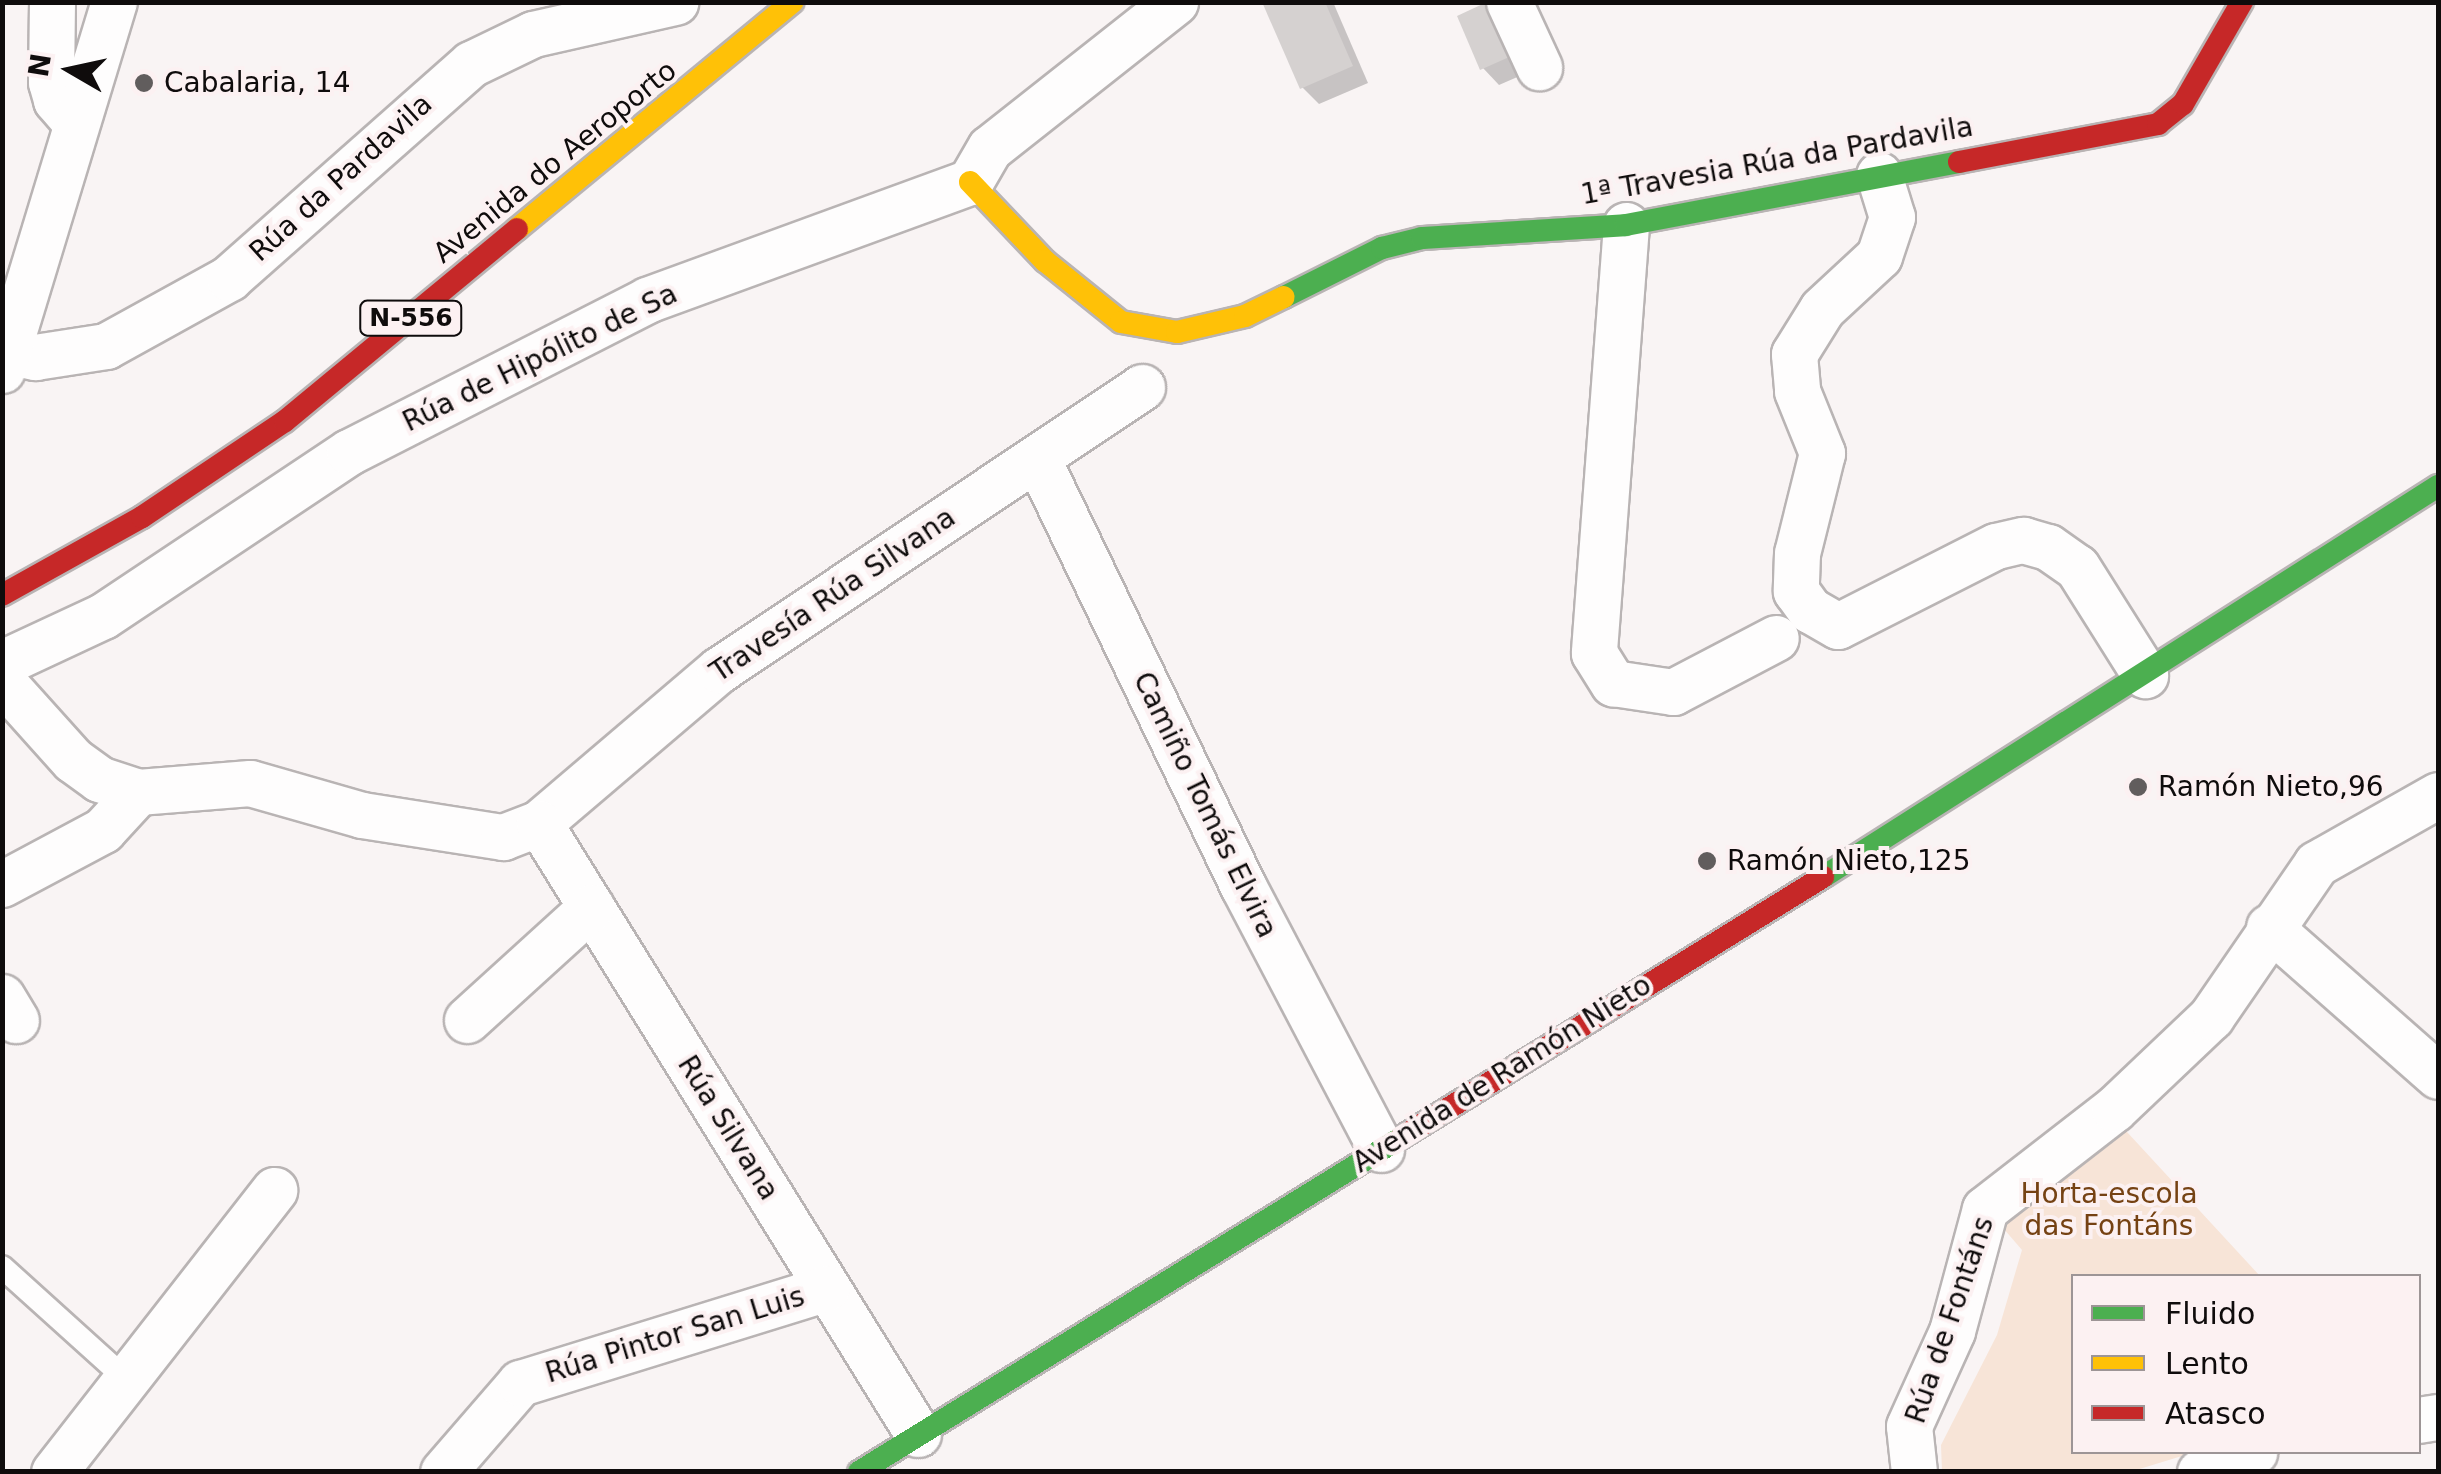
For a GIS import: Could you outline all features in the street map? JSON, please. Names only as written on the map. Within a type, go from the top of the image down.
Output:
[{"type":"main road","name":"Avenida do Aeroporto","points":[[2,595],[142,517],[285,421],[792,2]]},
{"type":"main road","name":"1ª Travesia Rúa da Pardavila","points":[[970,182],[1045,261],[1120,322],[1178,332],[1245,316],[1382,248],[1422,238],[1626,225],[2158,124],[2184,104],[2242,2]]},
{"type":"main road","name":"Avenida de Ramón Nieto","points":[[859,1472],[2145,675],[2438,486]]},
{"type":"street","points":[[52,2],[51,82],[56,100],[76,124]]},
{"type":"street","points":[[7,361],[114,2]]},
{"type":"street","name":"Rúa da Pardavila","points":[[7,361],[106,346],[229,278],[471,64],[533,34],[675,2]]},
{"type":"street","points":[[970,182],[990,148],[1175,2]]},
{"type":"street","points":[[1509,2],[1539,67]]},
{"type":"street","points":[[1879,175],[1892,217],[1879,256],[1822,309],[1794,354],[1798,391],[1822,454],[1796,552],[1796,591],[1810,610],[1838,626],[1996,546],[2023,540],[2048,547],[2077,567],[2145,675]]},
{"type":"street","name":"Rúa de Hipólito de Sa","points":[[2,663],[104,616],[349,452],[647,300],[970,182]]},
{"type":"street","points":[[1626,225],[1594,654],[1613,683],[1673,692],[1776,638]]},
{"type":"street","name":"Travesía Rúa Silvana","points":[[539,823],[719,670],[1142,387]]},
{"type":"street","name":"Camiño Tomás Elvira","points":[[1037,458],[1243,886],[1382,1149]]},
{"type":"street","points":[[2,681],[73,760],[99,779],[138,792],[250,783],[362,815],[503,837],[539,823]]},
{"type":"street","points":[[2,884],[104,830],[138,792]]},
{"type":"street","name":"Rúa de Fontáns","points":[[1914,1472],[1909,1426],[1952,1331],[1985,1210],[2114,1109],[2212,1017],[2316,864],[2438,795]]},
{"type":"street","name":"Rúa Silvana","points":[[539,823],[918,1434]]},
{"type":"street","points":[[467,1020],[591,908]]},
{"type":"street","points":[[2270,927],[2438,1076]]},
{"type":"street","points":[[54,1472],[274,1190]]},
{"type":"street","name":"Rúa Pintor San Luis","points":[[444,1472],[520,1383],[827,1288]]},
{"type":"street","points":[[2200,1472],[2249,1454]]},
{"type":"lane","points":[[2,1268],[126,1378]]},
{"type":"green space","name":"Horta-escola das Fontáns","points":[[2115,1119],[2258,1274],[2071,1274],[2071,1454],[2188,1454],[2133,1471],[1942,1472],[1941,1445],[1997,1335],[2022,1250],[1997,1221]]},
{"type":"building","points":[[1262,2],[1325,2],[1353,66],[1300,89]]},
{"type":"building","points":[[1487,2],[1504,2],[1525,50],[1480,70],[1457,16]]},
{"type":"traffic: fast","points":[[1284,297],[1382,248],[1422,238],[1626,225],[1959,162]]},
{"type":"traffic: fast","points":[[1823,877],[2438,486]]},
{"type":"traffic: fast","points":[[859,1472],[1402,1137]]},
{"type":"traffic: slow","points":[[517,229],[792,2]]},
{"type":"traffic: slow","points":[[970,182],[1045,261],[1121,322],[1177,332],[1245,316],[1284,297]]},
{"type":"traffic: jam","points":[[1959,162],[2158,124],[2183,104],[2242,2]]},
{"type":"traffic: jam","points":[[2,595],[142,517],[285,421],[517,229]]},
{"type":"traffic: jam","points":[[1402,1137],[1823,877]]},
{"type":"place","name":"Cabalaria, 14","points":[[144,83]]},
{"type":"place","name":"Ramón Nieto,96","points":[[2138,787]]},
{"type":"place","name":"Ramón Nieto,125","points":[[1707,861]]}]
